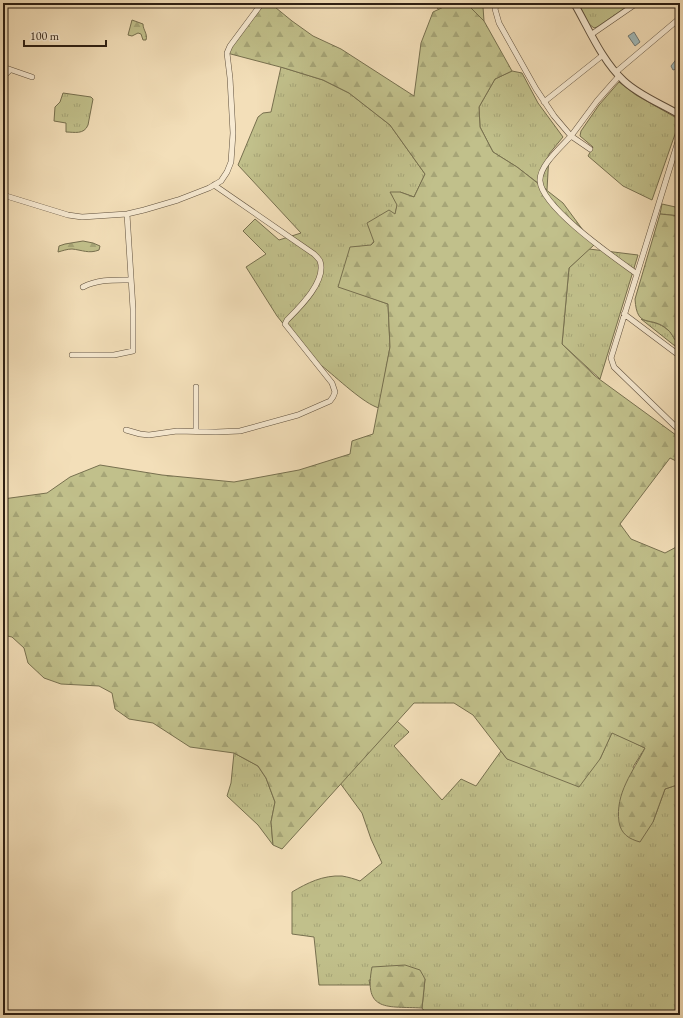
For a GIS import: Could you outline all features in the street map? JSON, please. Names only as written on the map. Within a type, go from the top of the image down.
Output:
[{"type":"street","points":[[3,195],[74,217],[82,217],[127,214],[178,200],[221,181],[231,162],[233,133],[227,53],[230,46],[262,3]]},
{"type":"street","points":[[497,3],[495,9],[499,23],[544,102],[571,136],[590,150]]},
{"type":"street","points":[[574,3],[603,55],[618,74],[632,87],[679,114]]},
{"type":"street","points":[[592,34],[637,3]]},
{"type":"street","points":[[637,274],[584,234],[549,201],[543,191],[540,181],[545,165],[571,136],[618,74],[680,18]]},
{"type":"street","points":[[544,102],[603,55]]},
{"type":"street","points":[[3,67],[32,77]]},
{"type":"street","points":[[3,77],[10,70]]},
{"type":"street","points":[[680,135],[612,354],[612,363],[680,431]]},
{"type":"street","points":[[126,430],[149,435],[177,431],[240,431],[298,415],[330,401],[334,397],[335,392],[332,383],[285,324],[287,320],[308,299],[318,281],[321,269],[320,261],[314,254],[214,185]]},
{"type":"street","points":[[72,355],[114,355],[133,351],[127,214]]},
{"type":"street","points":[[83,287],[92,282],[101,280],[131,280]]},
{"type":"street","points":[[624,314],[680,356]]},
{"type":"street","points":[[196,387],[196,431]]},
{"type":"green space","points":[[262,3],[270,3],[313,36],[341,49],[414,96],[421,43],[433,12],[452,3],[466,3],[484,21],[512,71],[495,79],[479,107],[480,127],[493,152],[517,167],[563,203],[594,245],[569,268],[562,344],[595,376],[680,438],[680,463],[670,458],[620,524],[631,539],[665,553],[680,545],[680,784],[665,789],[653,822],[640,842],[629,838],[624,833],[620,826],[618,811],[622,792],[645,748],[612,733],[600,759],[579,787],[507,759],[473,715],[454,703],[414,703],[282,849],[273,845],[271,822],[275,802],[266,778],[258,766],[234,753],[190,747],[153,723],[129,719],[115,709],[112,693],[99,686],[61,684],[44,678],[28,663],[24,648],[12,637],[3,635],[3,499],[47,493],[70,477],[100,465],[162,475],[234,482],[299,470],[350,454],[352,441],[373,434],[390,347],[388,304],[338,287],[350,247],[371,245],[374,242],[367,223],[389,210],[395,214],[397,205],[390,192],[400,192],[414,197],[425,174],[390,125],[349,93],[323,80],[227,53]]},
{"type":"green space","points":[[433,3],[452,3],[439,10]]},
{"type":"green space","points":[[466,3],[486,3],[483,7],[484,21]]},
{"type":"green space","points":[[587,3],[632,3],[594,28],[589,24],[580,7]]},
{"type":"green space","points":[[132,20],[143,24],[146,40],[143,40],[141,34],[138,33],[132,36],[128,35]]},
{"type":"green space","points":[[281,67],[323,80],[349,93],[390,125],[425,174],[414,197],[400,192],[395,215],[338,286],[388,304],[390,347],[379,408],[358,396],[322,366],[318,367],[277,316],[246,267],[266,254],[243,231],[255,219],[279,240],[301,233],[238,165],[258,117],[263,113],[271,112]]},
{"type":"green space","points":[[512,71],[522,73],[538,103],[563,137],[549,154],[547,190],[517,167],[493,152],[480,127],[479,107],[495,79]]},
{"type":"green space","points":[[619,82],[636,95],[680,120],[652,200],[623,186],[588,156],[593,147],[580,136],[581,131],[599,105]]},
{"type":"green space","points":[[63,93],[91,97],[93,99],[88,125],[81,132],[66,132],[66,123],[54,121],[55,107],[60,102]]},
{"type":"green space","points":[[662,204],[680,208],[680,216],[660,214]]},
{"type":"green space","points":[[660,214],[680,216],[680,345],[676,342],[670,332],[662,325],[642,319],[636,309],[635,299]]},
{"type":"green space","points":[[83,241],[100,246],[99,250],[89,252],[70,249],[58,252],[59,246]]},
{"type":"green space","points":[[589,249],[638,255],[600,379],[562,344],[569,268]]},
{"type":"green space","points":[[641,319],[665,327],[680,345],[680,350]]},
{"type":"green space","points":[[397,721],[409,732],[394,746],[442,800],[461,779],[476,786],[501,751],[507,759],[600,759],[612,732],[645,748],[633,767],[653,822],[665,789],[680,784],[680,1015],[517,1015],[518,1010],[510,1015],[427,1015],[422,1008],[425,979],[369,980],[370,985],[319,985],[314,937],[292,934],[292,892],[309,883],[328,877],[342,876],[360,881],[382,863],[371,839],[362,813],[340,783]]},
{"type":"green space","points":[[234,753],[258,766],[266,778],[275,802],[271,822],[273,845],[258,825],[227,796],[231,783]]},
{"type":"green space","points":[[405,965],[420,970],[425,979],[422,1008],[399,1007],[381,1004],[375,1000],[371,993],[370,982],[372,967]]},
{"type":"water","points":[[634,32],[640,42],[635,46],[628,36]]},
{"type":"water","points":[[678,57],[680,57],[680,62],[676,69],[673,70],[671,66]]}]
